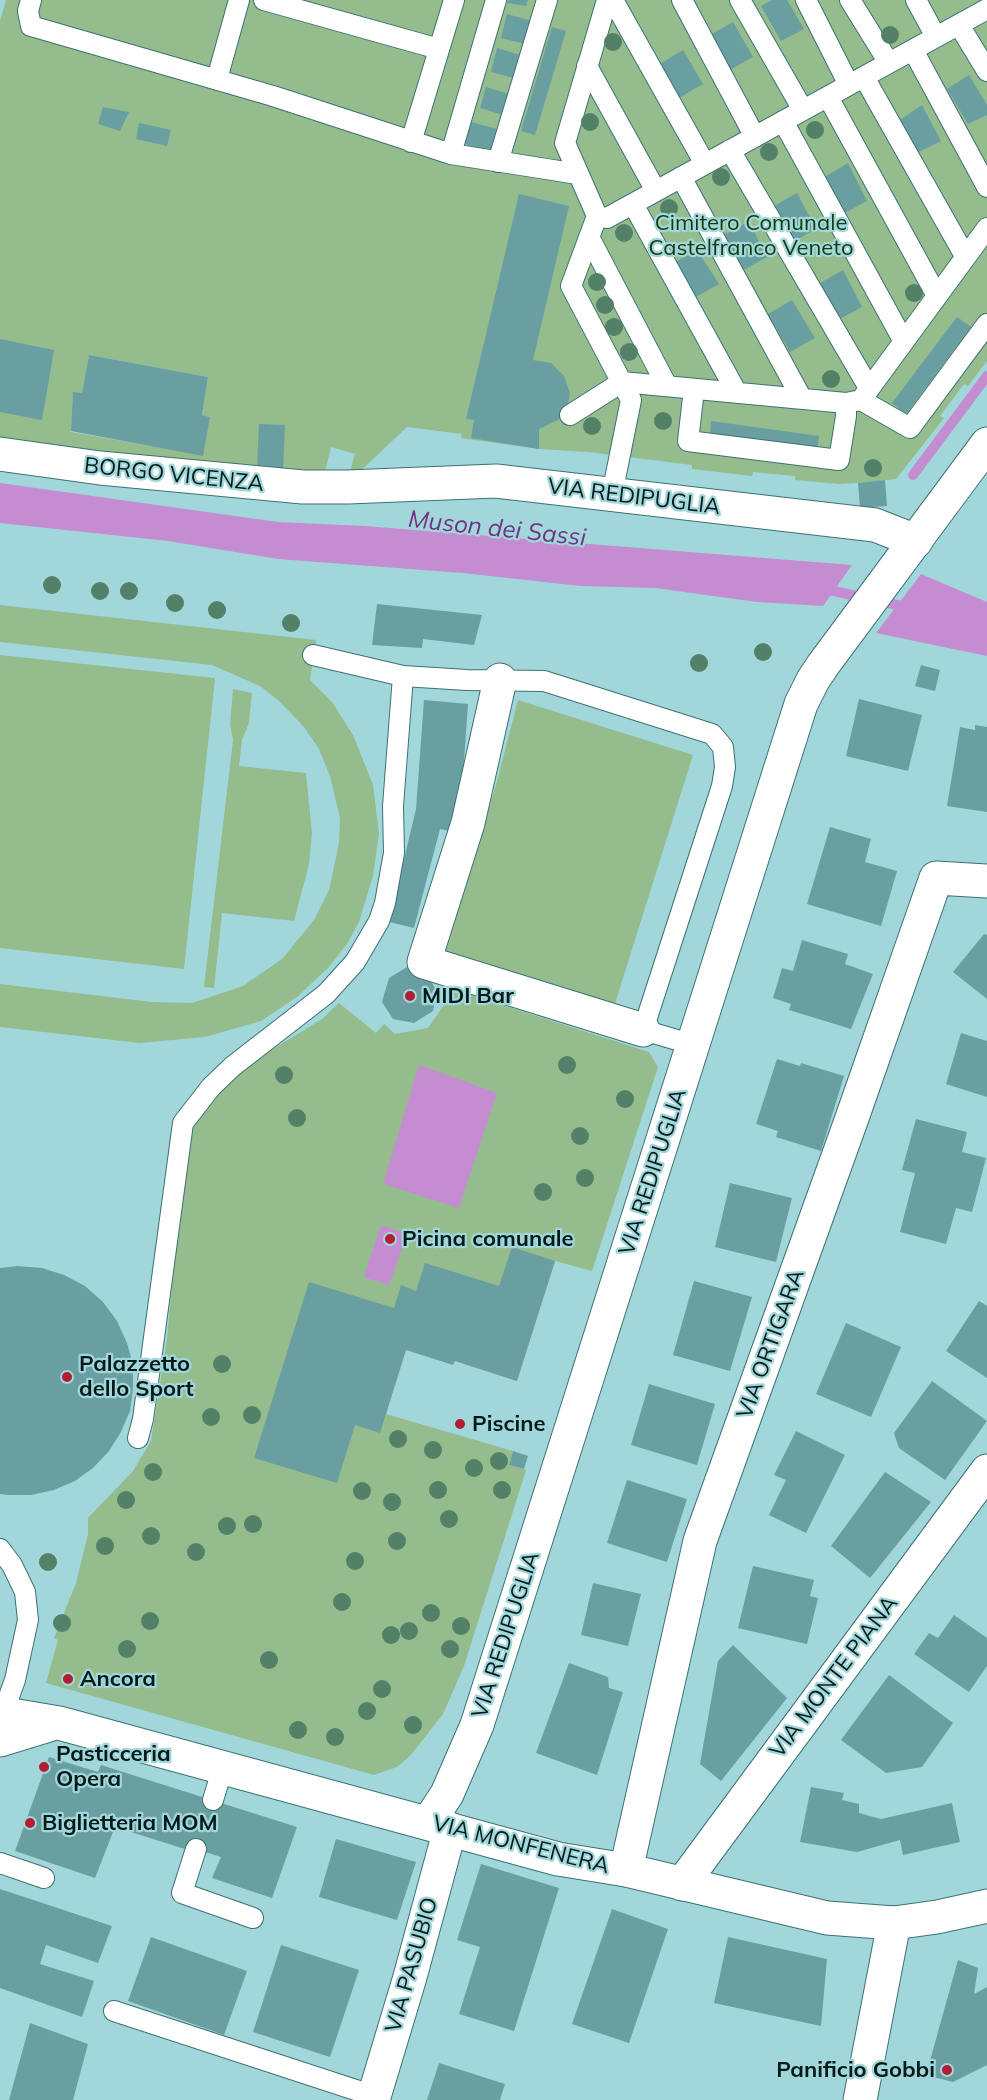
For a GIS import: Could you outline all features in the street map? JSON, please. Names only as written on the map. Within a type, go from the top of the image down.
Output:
[{"type":"street","name":"VIA REDIPUGLIA","points":[[439,1826],[447,1794],[477,1725],[801,704],[813,680],[987,444]]},
{"type":"street","name":"BORGO VICENZA","points":[[0,454],[202,479],[303,487],[348,487]]},
{"type":"street","name":"VIA REDIPUGLIA","points":[[348,487],[496,481],[612,494],[875,525],[909,550]]},
{"type":"street","points":[[500,680],[468,823],[424,962],[643,1030]]},
{"type":"street","name":"VIA ORTIGARA","points":[[626,1870],[700,1541],[936,878],[987,881]]},
{"type":"street","name":"VIA MONTE PIANA","points":[[682,1884],[987,1471]]},
{"type":"street","name":"VIA MONFENERA","points":[[1,1722],[59,1723],[558,1859],[626,1870],[827,1918],[894,1923],[937,1917],[987,1906]]},
{"type":"street","name":"VIA PASUBIO","points":[[373,2098],[410,1977],[439,1826]]},
{"type":"street","points":[[860,2100],[894,1923]]},
{"type":"lane","points":[[31,0],[28,11],[32,26],[217,79],[451,154],[578,174]]},
{"type":"lane","points":[[217,79],[239,0]]},
{"type":"lane","points":[[264,0],[439,49]]},
{"type":"lane","points":[[411,141],[454,0]]},
{"type":"lane","points":[[451,154],[496,0]]},
{"type":"lane","points":[[498,162],[547,0]]},
{"type":"lane","points":[[607,0],[565,143],[597,216],[571,286],[631,400],[612,494]]},
{"type":"lane","points":[[613,0],[705,164]]},
{"type":"lane","points":[[682,0],[755,137]]},
{"type":"lane","points":[[740,0],[803,110]]},
{"type":"lane","points":[[806,0],[965,256]]},
{"type":"lane","points":[[850,0],[889,63]]},
{"type":"lane","points":[[916,0],[936,37]]},
{"type":"lane","points":[[597,216],[607,218],[633,204],[959,25],[984,6]]},
{"type":"lane","points":[[959,25],[987,70]]},
{"type":"lane","points":[[913,50],[987,187]]},
{"type":"lane","points":[[587,66],[656,191]]},
{"type":"lane","points":[[828,97],[936,296]]},
{"type":"lane","points":[[783,121],[903,340]]},
{"type":"lane","points":[[730,150],[859,397],[910,428],[987,324]]},
{"type":"lane","points":[[681,177],[802,399]]},
{"type":"lane","points":[[633,204],[737,393]]},
{"type":"lane","points":[[694,389],[688,441],[839,460],[846,416],[987,228]]},
{"type":"lane","points":[[589,237],[668,386]]},
{"type":"lane","points":[[570,415],[622,382],[802,399],[859,397]]},
{"type":"lane","points":[[313,655],[403,676],[544,681],[712,734],[723,747],[722,786],[643,1030],[694,1045]]},
{"type":"lane","points":[[138,1438],[145,1407],[183,1123],[211,1087],[233,1066],[326,994],[355,962],[379,921],[385,903],[394,853],[393,806],[403,676]]},
{"type":"lane","points":[[0,1549],[12,1565],[25,1592],[28,1620],[15,1680],[1,1722]]},
{"type":"lane","points":[[213,1800],[223,1767]]},
{"type":"lane","points":[[196,1849],[182,1893],[253,1918]]},
{"type":"lane","points":[[0,1863],[44,1878]]},
{"type":"lane","points":[[114,2011],[373,2098]]},
{"type":"green space","name":"Cimitero Comunale Castelfranco Veneto","points":[[6,0],[987,0],[987,361],[968,386],[964,384],[940,416],[944,418],[896,479],[858,483],[839,484],[795,480],[795,476],[753,472],[752,476],[692,469],[692,465],[588,452],[539,449],[461,438],[462,434],[407,427],[352,479],[348,478],[355,454],[331,447],[324,476],[0,441],[0,21]],"holes":[[[89,355],[208,377],[202,415],[210,417],[202,455],[71,432],[73,393],[82,393]]]},
{"type":"green space","points":[[0,605],[316,640],[310,680],[332,702],[353,735],[373,785],[379,834],[373,876],[359,922],[347,944],[328,968],[297,997],[261,1021],[205,1037],[140,1043],[0,1027],[0,984],[152,1002],[192,1003],[243,986],[282,959],[314,920],[329,890],[339,843],[340,818],[330,776],[319,749],[304,727],[279,701],[260,686],[212,665],[0,642]]},
{"type":"green space","points":[[0,655],[215,678],[184,969],[0,948]]},
{"type":"green space","points":[[233,689],[252,693],[249,723],[242,740],[239,766],[306,773],[312,833],[309,864],[294,921],[222,913],[214,988],[204,987],[233,740],[230,725]]},
{"type":"green space","points":[[518,700],[693,755],[613,1010],[442,959],[496,785]]},
{"type":"green space","points":[[452,989],[649,1052],[658,1067],[592,1271],[555,1261],[517,1381],[455,1361],[454,1363],[406,1350],[386,1414],[513,1451],[509,1465],[526,1470],[464,1666],[443,1714],[410,1756],[397,1767],[374,1775],[46,1683],[58,1640],[54,1638],[76,1583],[88,1534],[88,1518],[133,1471],[151,1441],[167,1339],[174,1262],[193,1128],[209,1101],[239,1073],[322,1019],[339,1003],[376,1033],[384,1024],[395,1034],[428,1028],[444,1005],[442,992]]},
{"type":"shaded area","points":[[0,483],[278,522],[365,526],[852,565],[823,606],[757,602],[655,588],[581,586],[463,573],[278,559],[168,541],[0,523]]},
{"type":"shaded area","points":[[921,574],[987,602],[987,656],[876,633]]},
{"type":"shaded area","points":[[419,1065],[497,1093],[459,1208],[383,1184]]},
{"type":"shaded area","points":[[381,1225],[407,1234],[389,1285],[364,1277]]},
{"type":"building","points":[[508,0],[528,0],[526,6],[507,3]]},
{"type":"building","points":[[772,0],[787,0],[804,29],[781,41],[761,6]]},
{"type":"building","points":[[507,14],[532,21],[525,44],[501,38]]},
{"type":"building","points":[[733,22],[753,57],[728,71],[708,36]]},
{"type":"building","points":[[552,27],[566,31],[535,135],[521,131]]},
{"type":"building","points":[[497,48],[520,55],[514,78],[491,72]]},
{"type":"building","points":[[683,50],[703,84],[679,98],[658,65]]},
{"type":"building","points":[[969,75],[987,105],[987,115],[968,124],[947,89]]},
{"type":"building","points":[[486,87],[509,94],[503,115],[480,108]]},
{"type":"building","points":[[922,105],[941,141],[917,153],[900,120]]},
{"type":"building","points":[[103,107],[129,112],[120,131],[98,124]]},
{"type":"building","points":[[471,122],[497,129],[491,151],[464,144]]},
{"type":"building","points":[[139,123],[171,130],[167,146],[136,139]]},
{"type":"building","points":[[848,163],[867,201],[841,215],[823,178]]},
{"type":"building","points":[[797,193],[816,229],[793,242],[774,206]]},
{"type":"building","points":[[519,194],[569,206],[533,360],[551,363],[564,376],[570,393],[567,408],[560,419],[539,429],[539,449],[471,438],[474,420],[466,419]]},
{"type":"building","points":[[749,221],[767,257],[742,271],[724,235]]},
{"type":"building","points":[[697,250],[719,284],[694,298],[672,264]]},
{"type":"building","points":[[843,270],[862,307],[834,322],[815,286]]},
{"type":"building","points":[[792,300],[815,338],[790,352],[768,314]]},
{"type":"building","points":[[957,317],[971,327],[906,414],[892,403]]},
{"type":"building","points":[[0,339],[54,350],[42,420],[0,412]]},
{"type":"building","points":[[89,355],[208,377],[202,415],[210,417],[203,456],[71,431],[73,392],[82,393]]},
{"type":"building","points":[[711,421],[819,436],[817,452],[710,438]]},
{"type":"building","points":[[259,424],[285,425],[283,470],[257,469]]},
{"type":"building","points":[[885,480],[887,506],[860,508],[858,483]]},
{"type":"building","points":[[377,604],[482,615],[474,645],[423,639],[422,648],[372,645]]},
{"type":"building","points":[[921,665],[940,670],[935,691],[915,686]]},
{"type":"building","points":[[859,699],[922,715],[908,771],[846,756]]},
{"type":"building","points":[[424,700],[468,704],[459,833],[440,829],[414,928],[389,922],[416,809]]},
{"type":"building","points":[[975,725],[987,727],[987,812],[947,806],[960,727],[975,730]]},
{"type":"building","points":[[830,827],[871,839],[865,862],[897,871],[881,926],[807,904]]},
{"type":"building","points":[[984,934],[987,935],[987,999],[953,972]]},
{"type":"building","points":[[802,940],[848,954],[845,964],[873,974],[851,1029],[789,1010],[791,1004],[773,998],[782,968],[793,971]]},
{"type":"building","name":"MIDI Bar","points":[[407,967],[425,972],[437,991],[433,1011],[414,1023],[393,1019],[382,1002],[389,978]]},
{"type":"building","points":[[961,1033],[987,1041],[987,1097],[946,1084]]},
{"type":"building","points":[[777,1059],[800,1066],[801,1063],[844,1076],[821,1151],[776,1137],[778,1131],[756,1124]]},
{"type":"building","points":[[916,1119],[967,1132],[962,1152],[986,1158],[972,1212],[956,1208],[946,1244],[900,1232],[915,1173],[902,1170]]},
{"type":"building","points":[[730,1183],[792,1198],[776,1262],[715,1247]]},
{"type":"building","points":[[512,1247],[555,1261],[517,1381],[455,1361],[453,1365],[406,1350],[380,1433],[355,1425],[337,1483],[254,1458],[309,1282],[394,1308],[401,1285],[416,1291],[425,1263],[499,1286]]},
{"type":"building","name":"Palazzetto dello Sport","points":[[18,1266],[42,1268],[64,1275],[85,1286],[103,1302],[117,1321],[127,1343],[133,1365],[130,1411],[109,1451],[93,1468],[75,1481],[54,1490],[31,1495],[0,1494],[0,1268]]},
{"type":"building","points":[[694,1281],[752,1297],[730,1371],[673,1355]]},
{"type":"building","points":[[979,1301],[987,1306],[987,1378],[946,1351]]},
{"type":"building","points":[[846,1323],[901,1347],[871,1417],[816,1394]]},
{"type":"building","points":[[932,1381],[987,1421],[945,1480],[899,1448],[894,1433]]},
{"type":"building","points":[[649,1384],[715,1404],[697,1465],[631,1445]]},
{"type":"building","points":[[796,1431],[845,1455],[806,1533],[769,1515],[786,1480],[774,1475]]},
{"type":"building","points":[[513,1451],[528,1456],[524,1469],[509,1465]]},
{"type":"building","points":[[885,1472],[931,1502],[870,1578],[831,1546]]},
{"type":"building","points":[[627,1480],[687,1499],[667,1562],[607,1543]]},
{"type":"building","points":[[753,1566],[814,1580],[810,1596],[818,1598],[807,1644],[738,1628]]},
{"type":"building","points":[[593,1583],[641,1594],[628,1646],[581,1635]]},
{"type":"building","points":[[954,1615],[987,1638],[987,1666],[969,1692],[914,1654],[929,1633],[938,1638]]},
{"type":"building","points":[[733,1645],[787,1698],[721,1781],[700,1764],[718,1661]]},
{"type":"building","points":[[569,1663],[608,1677],[609,1688],[623,1692],[597,1775],[536,1753]]},
{"type":"building","points":[[889,1675],[953,1723],[922,1767],[886,1773],[841,1740]]},
{"type":"building","points":[[49,1757],[98,1772],[101,1765],[297,1827],[272,1898],[212,1878],[221,1857],[196,1849],[188,1850],[115,1827],[95,1878],[15,1851]]},
{"type":"building","points":[[811,1787],[844,1793],[842,1800],[859,1804],[859,1813],[881,1819],[952,1803],[960,1842],[903,1855],[900,1840],[857,1852],[800,1842]]},
{"type":"building","points":[[336,1839],[416,1862],[397,1920],[319,1897]]},
{"type":"building","points":[[481,1864],[559,1888],[514,2031],[459,2014],[480,1947],[457,1940]]},
{"type":"building","points":[[0,1889],[112,1926],[98,1963],[46,1945],[40,1964],[94,1981],[82,2017],[0,1988]]},
{"type":"building","points":[[612,1909],[668,1929],[629,2043],[572,2024]]},
{"type":"building","points":[[151,1937],[247,1971],[224,2035],[128,2001]]},
{"type":"building","points":[[728,1937],[827,1959],[821,2026],[714,2003]]},
{"type":"building","points":[[281,1945],[359,1970],[330,2057],[253,2032]]},
{"type":"building","points":[[958,1960],[978,1968],[974,1994],[987,1987],[987,2065],[953,2082],[926,2075]]},
{"type":"building","points":[[30,2023],[88,2044],[73,2100],[9,2100]]},
{"type":"building","points":[[439,2063],[505,2084],[500,2100],[427,2100]]},
{"type":"waterway","points":[[913,475],[987,376]]},
{"type":"waterway","name":"Muson dei Sassi","points":[[820,588],[911,608]]},
{"type":"place","name":"MIDI Bar","points":[[410,996]]},
{"type":"place","name":"Picina comunale","points":[[390,1239]]},
{"type":"place","name":"Palazzetto dello Sport","points":[[67,1377]]},
{"type":"place","name":"Piscine","points":[[460,1424]]},
{"type":"place","name":"Ancora","points":[[68,1679]]},
{"type":"place","name":"Pasticceria Opera","points":[[44,1767]]},
{"type":"place","name":"Biglietteria MOM","points":[[30,1823]]},
{"type":"place","name":"Panificio Gobbi","points":[[947,2070]]}]
